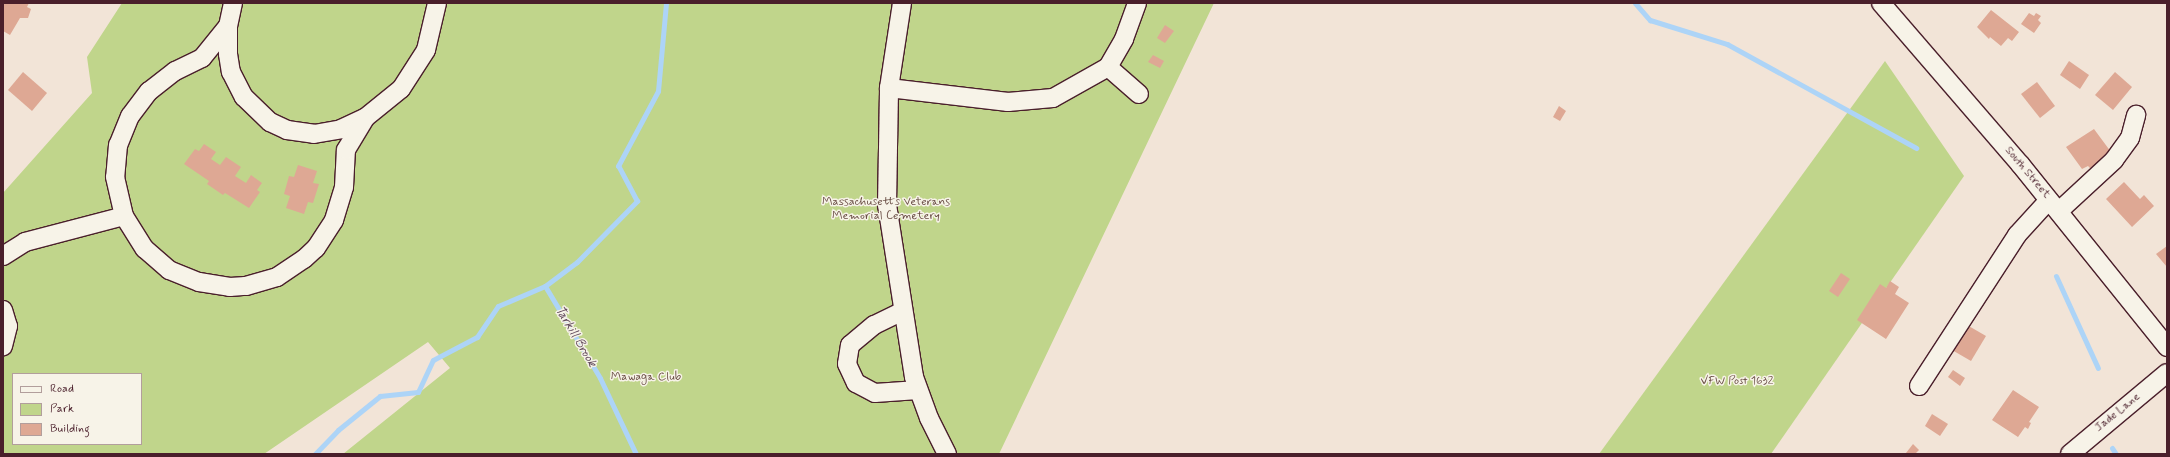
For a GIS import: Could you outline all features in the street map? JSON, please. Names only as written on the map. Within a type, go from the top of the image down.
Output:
[{"type":"street","points":[[232,3],[228,26],[228,54],[235,81],[249,104],[270,122],[287,130],[314,134],[341,129],[365,118],[393,97],[415,71],[430,39],[438,3]]},
{"type":"street","points":[[902,3],[888,88],[887,205],[914,377],[929,418],[947,454]]},
{"type":"street","points":[[888,88],[1008,102],[1053,98],[1108,67],[1124,40],[1137,3]]},
{"type":"street","name":"South Street","points":[[1881,3],[2054,205],[2167,348]]},
{"type":"street","points":[[228,26],[202,58],[161,80],[149,90],[130,116],[118,145],[116,161],[117,193],[124,216],[145,249],[170,270],[199,282],[230,287],[256,283],[277,277],[304,260],[326,234],[340,204],[346,150],[365,118]]},
{"type":"street","points":[[1108,67],[1139,94]]},
{"type":"street","points":[[1919,386],[2017,235],[2114,160],[2130,138],[2136,115]]},
{"type":"street","points":[[3,256],[25,242],[124,216]]},
{"type":"street","points":[[3,310],[8,326],[3,346]]},
{"type":"street","points":[[903,311],[874,325],[850,345],[848,364],[856,383],[875,394],[918,390]]},
{"type":"street","name":"Jade Lane","points":[[2070,454],[2167,373]]},
{"type":"green space","name":"Massachusetts Veterans Memorial Cemetery","points":[[122,3],[1214,3],[999,454],[343,454],[450,368],[428,342],[264,454],[3,454],[3,193],[92,93],[87,57]]},
{"type":"green space","name":"VFW Post 1632","points":[[1885,61],[1964,176],[1771,454],[1599,454]]},
{"type":"building","points":[[3,3],[29,3],[27,7],[31,9],[28,18],[20,18],[10,35],[3,31]]},
{"type":"building","points":[[1991,10],[2019,32],[2012,41],[2008,38],[2001,46],[1990,37],[1989,39],[1977,27]]},
{"type":"building","points":[[2029,13],[2034,16],[2036,13],[2041,16],[2038,20],[2041,23],[2034,33],[2021,24]]},
{"type":"building","points":[[1165,25],[1174,31],[1165,43],[1157,38]]},
{"type":"building","points":[[1153,55],[1164,61],[1160,68],[1148,62]]},
{"type":"building","points":[[2069,61],[2089,75],[2080,89],[2060,75]]},
{"type":"building","points":[[23,72],[47,93],[32,111],[8,90]]},
{"type":"building","points":[[2115,72],[2132,87],[2113,110],[2095,95]]},
{"type":"building","points":[[2037,82],[2055,106],[2040,118],[2021,94]]},
{"type":"building","points":[[1559,106],[1566,111],[1560,121],[1553,117]]},
{"type":"building","points":[[2094,129],[2111,152],[2091,169],[2088,166],[2082,169],[2066,147]]},
{"type":"building","points":[[204,144],[216,152],[211,159],[220,165],[226,157],[241,167],[235,176],[246,183],[251,175],[262,183],[257,190],[260,192],[249,208],[225,193],[223,195],[207,184],[209,181],[184,164],[195,149],[199,151]]},
{"type":"building","points":[[298,165],[317,171],[313,183],[319,184],[313,203],[308,202],[304,214],[286,208],[290,196],[284,194],[289,176],[294,177]]},
{"type":"building","points":[[2124,182],[2140,199],[2144,195],[2154,206],[2132,227],[2106,199]]},
{"type":"building","points":[[2167,246],[2167,267],[2156,254]]},
{"type":"building","points":[[1841,273],[1850,279],[1838,297],[1829,291]]},
{"type":"building","points":[[1890,281],[1899,287],[1895,294],[1909,303],[1886,339],[1857,320],[1880,284],[1886,288]]},
{"type":"building","points":[[1967,325],[1986,336],[1971,361],[1952,350]]},
{"type":"building","points":[[1953,370],[1965,378],[1960,386],[1948,377]]},
{"type":"building","points":[[2013,390],[2039,407],[2029,422],[2031,423],[2028,429],[2025,427],[2018,437],[1992,420]]},
{"type":"building","points":[[1932,414],[1948,424],[1940,436],[1925,426]]},
{"type":"building","points":[[1913,444],[1919,450],[1915,454],[1906,453]]},
{"type":"waterway","points":[[315,454],[338,430],[380,396],[418,392],[433,360],[477,337],[498,306],[545,286],[577,262],[637,201],[618,166],[658,91],[666,3]]},
{"type":"waterway","points":[[1635,3],[1650,20],[1727,44],[1916,148]]},
{"type":"waterway","points":[[2056,276],[2098,368]]},
{"type":"waterway","name":"Tarkill Brook","points":[[545,286],[600,378],[636,454]]},
{"type":"waterway","points":[[2112,448],[2116,454]]},
{"type":"park label","name":"Mawaga Club","points":[[646,378]]}]
